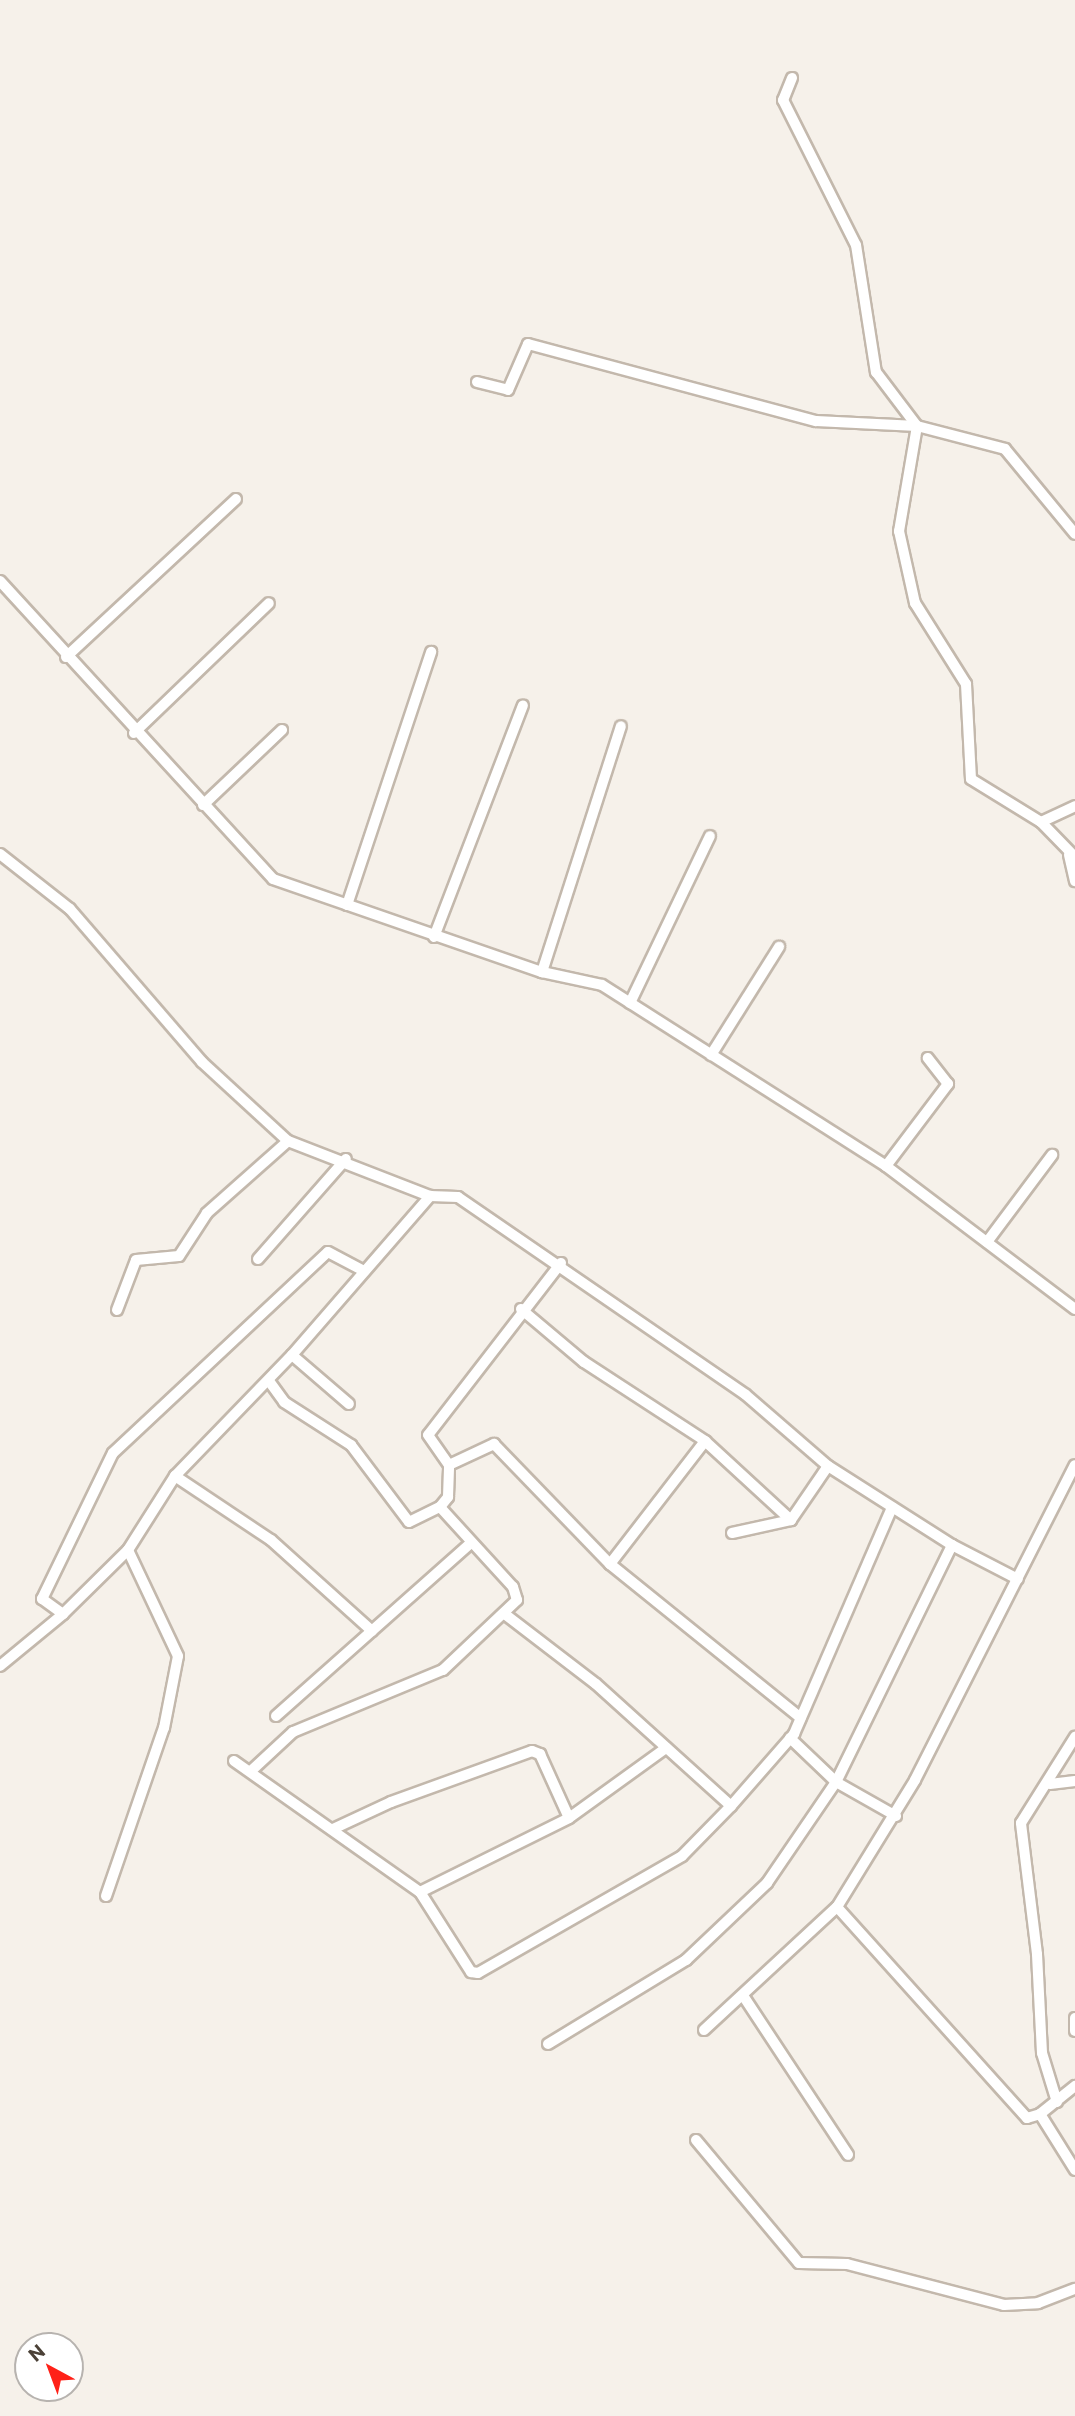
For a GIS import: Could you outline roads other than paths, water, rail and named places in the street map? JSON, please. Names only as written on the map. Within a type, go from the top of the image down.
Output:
[{"type":"street","points":[[792,78],[783,100],[856,245],[876,372],[917,426],[898,531],[915,603],[966,684],[971,779],[1041,822],[1072,856],[1075,881]]},
{"type":"street","points":[[477,383],[508,390],[528,344],[816,421],[917,426],[1005,449],[1075,534]]},
{"type":"street","points":[[66,657],[236,499]]},
{"type":"street","points":[[0,582],[134,733],[272,878],[434,937],[542,972],[602,985],[886,1166],[1075,1309]]},
{"type":"street","points":[[134,733],[270,603]]},
{"type":"street","points":[[347,905],[431,652]]},
{"type":"street","points":[[434,937],[523,705]]},
{"type":"street","points":[[542,972],[621,726]]},
{"type":"street","points":[[203,805],[282,730]]},
{"type":"street","points":[[1041,822],[1075,806]]},
{"type":"street","points":[[630,1003],[710,836]]},
{"type":"street","points":[[0,854],[70,909],[202,1062],[288,1141],[346,1159],[430,1196],[458,1197],[561,1264],[746,1395],[828,1466],[952,1545],[1018,1579]]},
{"type":"street","points":[[711,1055],[779,947]]},
{"type":"street","points":[[886,1166],[948,1084],[928,1058]]},
{"type":"street","points":[[117,1310],[136,1260],[180,1256],[207,1213],[288,1141]]},
{"type":"street","points":[[987,1242],[1052,1155]]},
{"type":"street","points":[[258,1259],[346,1159]]},
{"type":"street","points":[[0,1666],[63,1614],[128,1549],[175,1476],[269,1381],[430,1196]]},
{"type":"street","points":[[63,1614],[42,1599],[113,1453],[328,1252],[364,1271]]},
{"type":"street","points":[[269,1381],[284,1402],[351,1445],[405,1519],[440,1507],[448,1497],[449,1465],[428,1435],[521,1310],[561,1264]]},
{"type":"street","points":[[521,1310],[584,1362],[705,1441],[790,1520]]},
{"type":"street","points":[[292,1355],[349,1404]]},
{"type":"street","points":[[610,1564],[705,1441]]},
{"type":"street","points":[[449,1465],[494,1444],[610,1564],[801,1718]]},
{"type":"street","points":[[704,2030],[744,1997],[837,1907],[895,1816],[1018,1579],[1070,1486],[1075,1465]]},
{"type":"street","points":[[732,1533],[790,1520],[828,1466]]},
{"type":"street","points":[[175,1476],[271,1540],[372,1631]]},
{"type":"street","points":[[252,1770],[293,1732],[443,1670],[506,1615],[518,1594],[470,1544],[440,1507]]},
{"type":"street","points":[[234,1761],[252,1770],[420,1892],[474,1974],[682,1856],[731,1807],[790,1738],[801,1718],[892,1507]]},
{"type":"street","points":[[276,1716],[470,1544]]},
{"type":"street","points":[[548,2044],[686,1960],[723,1930],[767,1883],[836,1782],[952,1545]]},
{"type":"street","points":[[106,1896],[164,1728],[178,1656],[128,1549]]},
{"type":"street","points":[[506,1615],[588,1677],[731,1807]]},
{"type":"street","points":[[1057,2102],[1042,2053],[1037,1954],[1021,1823],[1050,1784],[1075,1737]]},
{"type":"street","points":[[790,1738],[836,1782],[895,1816]]},
{"type":"street","points":[[420,1892],[569,1818],[666,1748]]},
{"type":"street","points":[[333,1829],[532,1751],[540,1754],[569,1818]]},
{"type":"street","points":[[1050,1784],[1075,1781]]},
{"type":"street","points":[[837,1907],[1027,2118],[1040,2114],[1075,2086]]},
{"type":"street","points":[[744,1997],[849,2155]]},
{"type":"street","points":[[1075,2018],[1075,2031]]},
{"type":"street","points":[[1040,2114],[1075,2170]]},
{"type":"street","points":[[696,2140],[799,2263],[847,2264],[1004,2305],[1038,2303],[1075,2289]]}]
